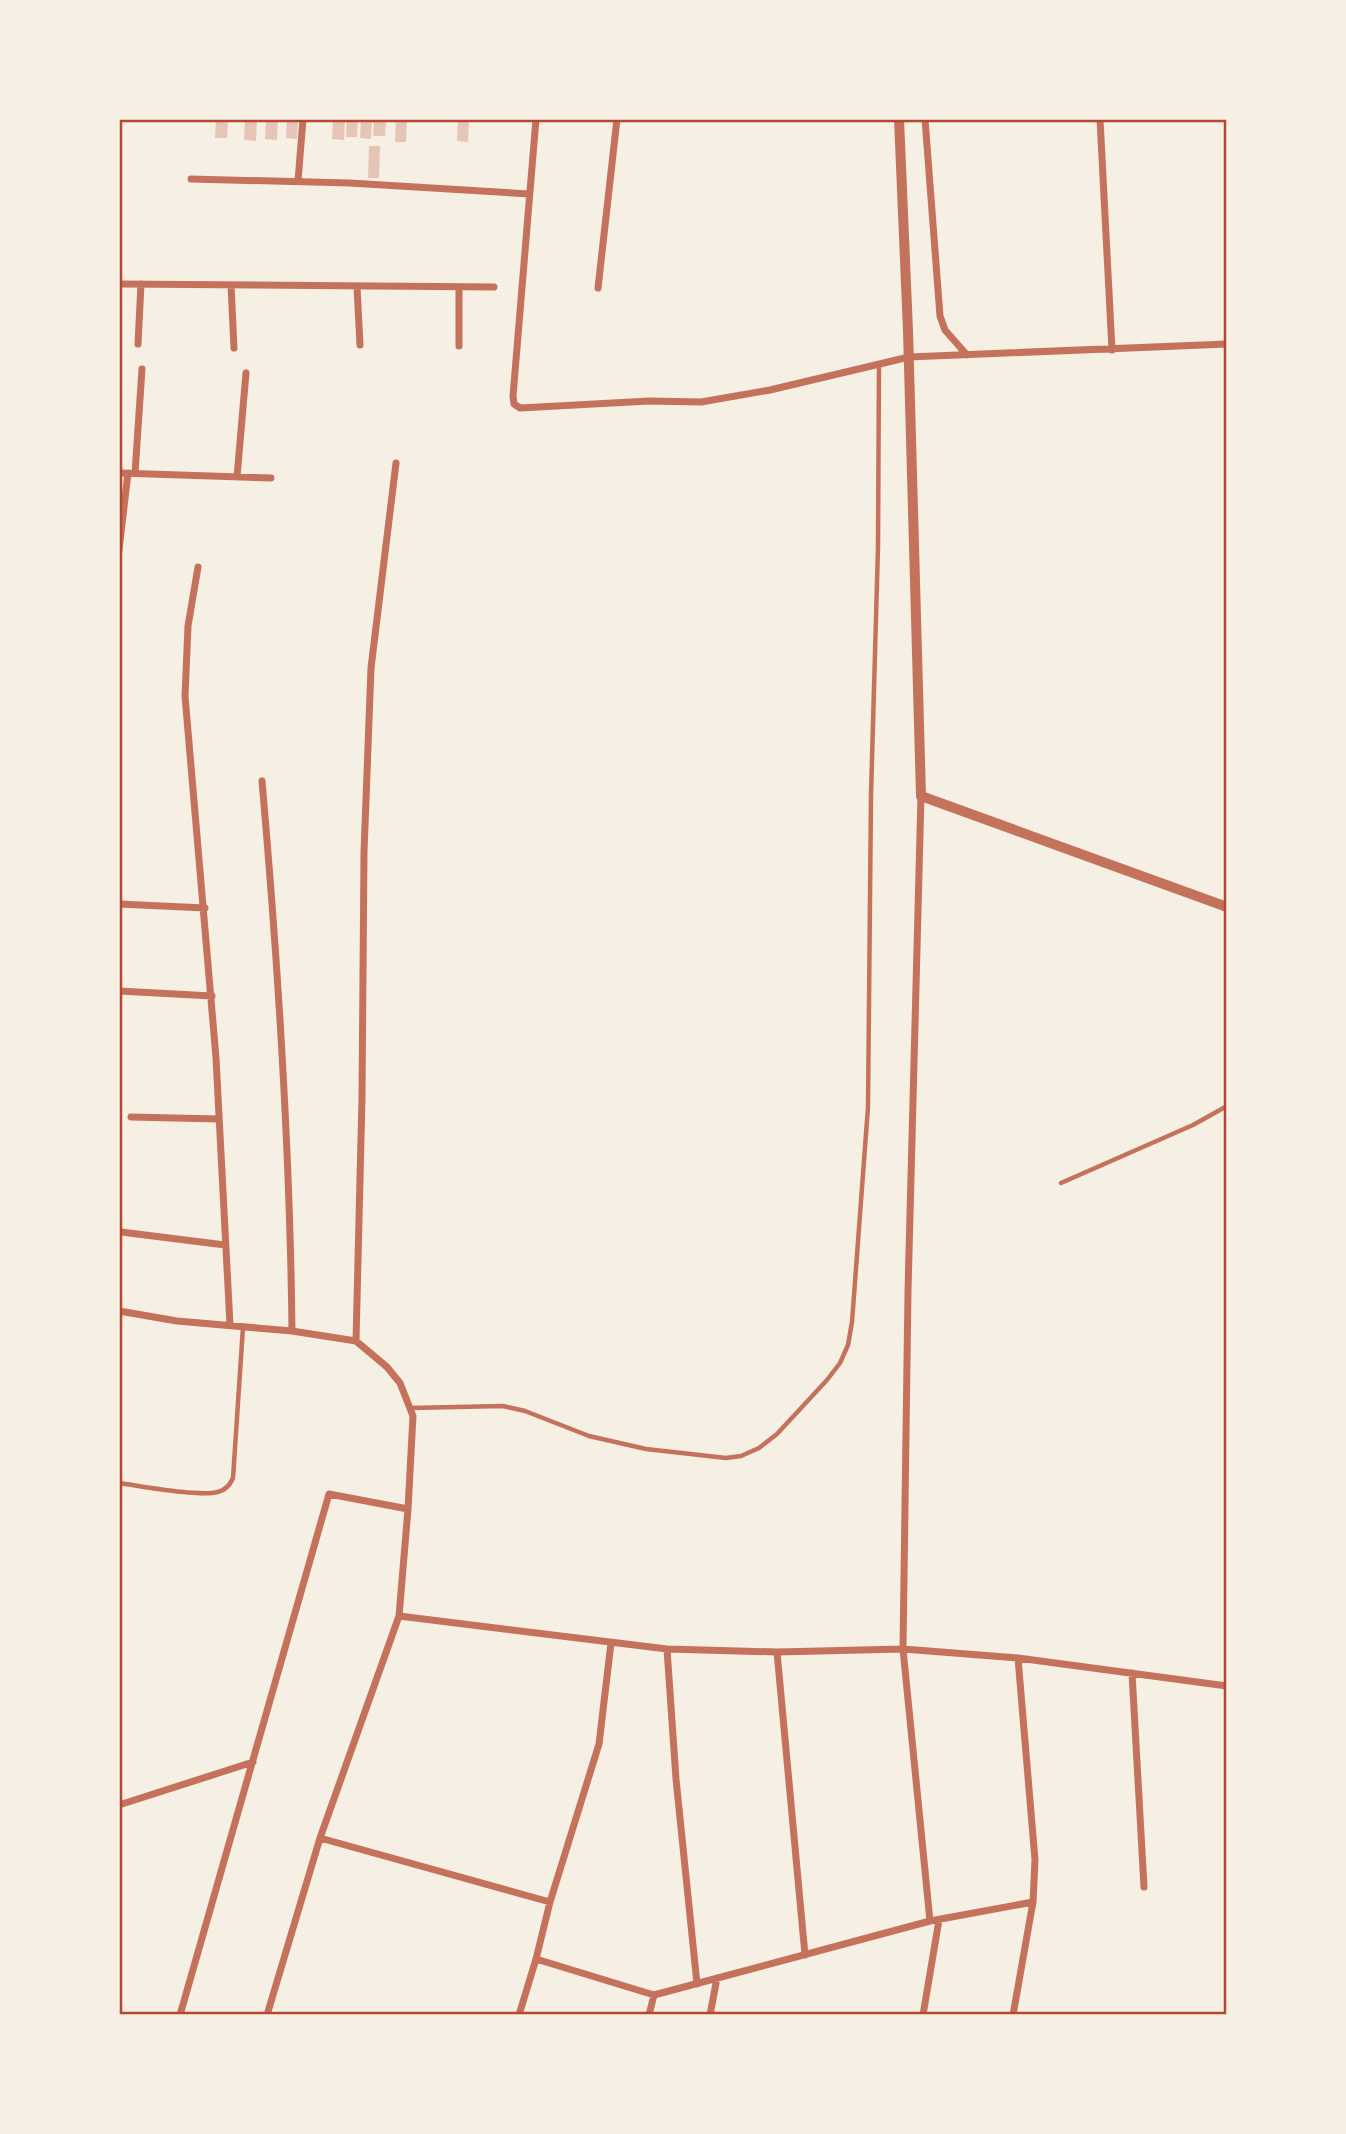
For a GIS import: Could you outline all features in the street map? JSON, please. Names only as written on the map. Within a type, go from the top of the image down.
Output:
[{"type":"street","points":[[298,181],[303,119]]},
{"type":"street","points":[[536,119],[513,396],[514,404],[520,408],[649,401],[701,402],[770,390],[909,357],[1227,345]]},
{"type":"street","points":[[598,288],[617,119]]},
{"type":"street","points":[[899,119],[909,357],[920,796],[908,1292],[903,1649],[934,1920],[923,2015]]},
{"type":"street","points":[[925,119],[940,316],[945,330],[967,355]]},
{"type":"street","points":[[1100,119],[1112,350]]},
{"type":"street","points":[[191,179],[298,181],[529,194]]},
{"type":"street","points":[[119,284],[494,287]]},
{"type":"street","points":[[138,344],[141,284]]},
{"type":"street","points":[[231,285],[234,348]]},
{"type":"street","points":[[358,287],[360,345]]},
{"type":"street","points":[[459,287],[459,346]]},
{"type":"street","points":[[119,550],[142,369]]},
{"type":"street","points":[[237,477],[246,373]]},
{"type":"street","points":[[356,1341],[364,852],[371,668],[396,463]]},
{"type":"street","points":[[127,473],[271,478]]},
{"type":"street","points":[[198,567],[188,626],[186,696],[212,996],[230,1325]]},
{"type":"street","points":[[262,781],[272,900],[290,1222],[292,1331]]},
{"type":"street","points":[[920,796],[1227,907]]},
{"type":"street","points":[[119,904],[205,908]]},
{"type":"street","points":[[119,991],[212,996]]},
{"type":"street","points":[[131,1117],[219,1119]]},
{"type":"street","points":[[121,1232],[225,1245]]},
{"type":"street","points":[[119,1311],[177,1321],[292,1331],[356,1341],[387,1367],[400,1383],[412,1416],[399,1616],[320,1838],[267,2015]]},
{"type":"street","points":[[180,2015],[329,1494],[408,1508]]},
{"type":"street","points":[[399,1616],[667,1649],[777,1652],[903,1649],[1018,1658],[1227,1686]]},
{"type":"street","points":[[519,2015],[550,1902],[599,1744],[611,1643]]},
{"type":"street","points":[[667,1649],[676,1779],[697,1983]]},
{"type":"street","points":[[777,1652],[805,1955]]},
{"type":"street","points":[[1013,2015],[1033,1902],[1035,1860],[1018,1658]]},
{"type":"street","points":[[1132,1673],[1144,1887]]},
{"type":"street","points":[[119,1805],[253,1762]]},
{"type":"street","points":[[320,1838],[550,1902]]},
{"type":"street","points":[[536,1959],[654,1995],[934,1920],[1033,1902]]},
{"type":"street","points":[[710,2015],[718,1978]]},
{"type":"street","points":[[649,2015],[654,1995]]},
{"type":"lane","points":[[409,1408],[503,1406],[525,1411],[600,1439],[726,1458],[759,1448],[777,1434],[840,1363],[848,1345],[852,1322],[868,1107],[879,364]]},
{"type":"lane","points":[[1061,1183],[1193,1125],[1227,1107]]},
{"type":"lane","points":[[119,1483],[201,1493],[218,1492],[229,1487],[233,1478],[243,1326]]},
{"type":"building","points":[[216,119],[228,119],[227,138],[215,138]]},
{"type":"building","points":[[245,119],[257,119],[256,141],[244,140]]},
{"type":"building","points":[[266,119],[278,119],[277,140],[265,139]]},
{"type":"building","points":[[287,119],[298,119],[297,139],[286,138]]},
{"type":"building","points":[[333,119],[345,119],[344,140],[332,139]]},
{"type":"building","points":[[347,119],[358,119],[357,137],[346,137]]},
{"type":"building","points":[[361,119],[372,119],[371,139],[360,138]]},
{"type":"building","points":[[374,119],[386,119],[385,136],[373,136]]},
{"type":"building","points":[[396,119],[407,119],[406,142],[395,142]]},
{"type":"building","points":[[458,119],[469,119],[468,142],[457,141]]},
{"type":"building","points":[[369,146],[380,146],[379,178],[368,178]]}]
